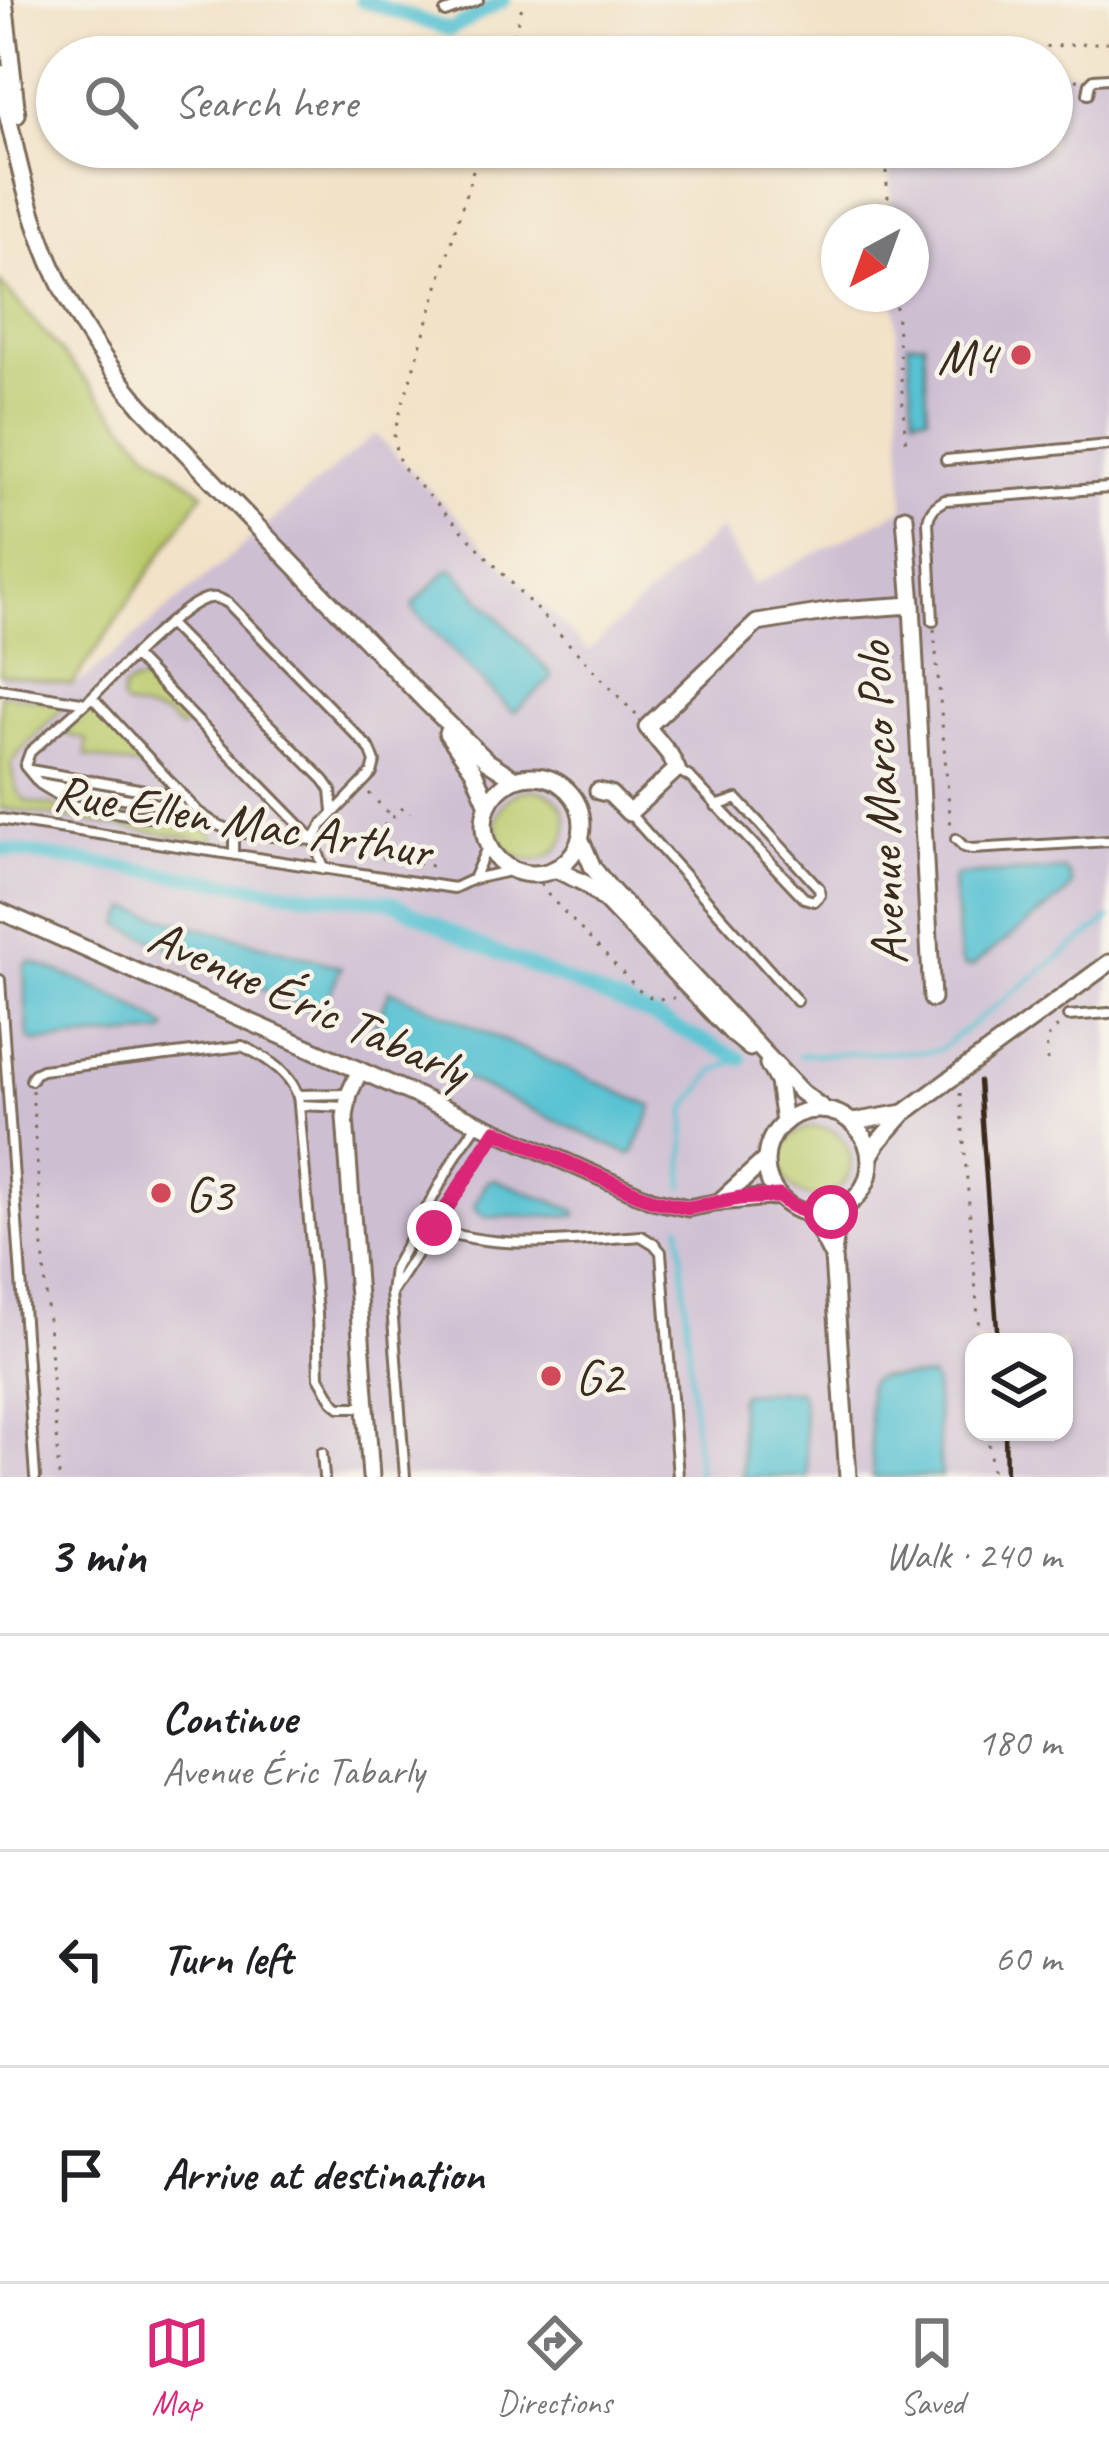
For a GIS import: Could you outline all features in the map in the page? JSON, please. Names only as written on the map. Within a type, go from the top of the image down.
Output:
[{"type":"street","points":[[4,0],[22,183]]},
{"type":"street","points":[[0,74],[34,225],[68,304],[112,372],[425,701],[487,761],[515,779]]},
{"type":"street","name":"Avenue Marco Polo","points":[[905,517],[932,999]]},
{"type":"street","name":"Avenue Marco Polo","points":[[676,769],[646,727],[757,623],[912,604]]},
{"type":"street","points":[[425,701],[473,770],[488,805]]},
{"type":"street","points":[[580,838],[555,869],[535,874],[514,870],[488,845],[484,818],[504,785],[542,776],[567,789],[610,794],[629,813],[676,769]]},
{"type":"street","points":[[567,789],[580,811],[580,838],[593,868],[610,889],[801,1092],[852,1122],[870,1156]]},
{"type":"street","points":[[580,811],[598,790]]},
{"type":"street","points":[[555,869],[586,884],[606,902],[768,1064],[778,1082],[784,1122]]},
{"type":"street","name":"Avenue Éric Tabarly","points":[[0,911],[652,1200],[688,1208],[779,1196]]},
{"type":"street","points":[[825,1110],[796,1114],[784,1122],[768,1146],[766,1160],[779,1196],[791,1206],[818,1214],[844,1207],[856,1198],[864,1186],[870,1156],[904,1113],[1109,963]]},
{"type":"street","points":[[360,1070],[345,1117],[371,1477]]},
{"type":"street","points":[[852,1122],[904,1113]]},
{"type":"street","points":[[719,1202],[766,1160]]},
{"type":"street","points":[[844,1207],[832,1257],[848,1477]]},
{"type":"street","points":[[805,1212],[832,1257]]},
{"type":"lane","points":[[445,13],[478,0]]},
{"type":"lane","points":[[1088,94],[1094,79],[1109,78]]},
{"type":"lane","points":[[946,460],[1109,445]]},
{"type":"lane","points":[[933,621],[928,521],[938,504],[1109,488]]},
{"type":"lane","points":[[198,812],[181,810],[146,817],[76,806],[39,784],[25,766],[30,752],[169,624],[205,598],[218,598],[370,749],[375,763],[372,773],[333,812],[314,840]]},
{"type":"lane","points":[[169,624],[324,780],[331,790],[333,812]]},
{"type":"lane","points":[[134,656],[314,840],[324,869]]},
{"type":"lane","points":[[0,689],[88,700],[198,812],[216,824],[234,832],[314,840]]},
{"type":"lane","points":[[676,769],[691,778],[716,806],[804,898],[814,901],[820,895],[819,888],[737,799],[716,806]]},
{"type":"lane","points":[[28,770],[167,794],[181,810]]},
{"type":"lane","points":[[629,813],[797,1001]]},
{"type":"lane","name":"Rue Ellen Mac Arthur","points":[[0,819],[454,888],[514,870]]},
{"type":"lane","points":[[234,832],[234,855]]},
{"type":"lane","points":[[759,851],[773,838]]},
{"type":"lane","points":[[956,839],[972,849],[1109,841]]},
{"type":"lane","points":[[473,879],[488,845]]},
{"type":"lane","points":[[0,980],[4,1094],[35,1477]]},
{"type":"lane","points":[[1068,1016],[1109,1013]]},
{"type":"lane","points":[[31,1080],[42,1070],[242,1046],[262,1056],[293,1084],[299,1100],[319,1377],[340,1407],[366,1407]]},
{"type":"lane","points":[[299,1100],[348,1100]]},
{"type":"lane","points":[[405,1477],[391,1294],[394,1268],[478,1123]]},
{"type":"lane","points":[[391,1294],[496,1131]]},
{"type":"lane","points":[[419,1220],[434,1228],[495,1241],[641,1236],[654,1244],[661,1252],[678,1477]]},
{"type":"lane","points":[[322,1454],[324,1477]]},
{"type":"path","points":[[513,36],[524,0]]},
{"type":"path","points":[[1073,45],[1109,42]]},
{"type":"path","points":[[1073,80],[1094,79]]},
{"type":"path","points":[[474,168],[394,433],[396,454],[405,470],[636,714]]},
{"type":"path","points":[[886,168],[889,204]]},
{"type":"path","points":[[896,312],[906,447]]},
{"type":"path","points":[[933,621],[950,824],[956,839]]},
{"type":"path","points":[[360,785],[393,818]]},
{"type":"path","points":[[360,854],[364,844],[404,807],[410,813]]},
{"type":"path","points":[[334,850],[432,866]]},
{"type":"path","points":[[535,874],[549,896],[640,991],[654,998],[698,998]]},
{"type":"path","points":[[1048,1060],[1046,1040],[1068,1016]]},
{"type":"path","points":[[959,1073],[979,1333]]},
{"type":"path","points":[[31,1080],[59,1477]]},
{"type":"path","points":[[988,1441],[994,1477]]},
{"type":"shaded area","points":[[1109,69],[1109,1477],[0,1477],[0,674],[72,685],[86,678],[375,434],[588,651],[720,529],[754,585],[904,508],[896,312],[929,312],[929,204],[891,204],[890,168],[1073,168],[1073,72]]},
{"type":"green space","points":[[0,282],[148,451],[203,493],[72,685],[0,674]]},
{"type":"green space","points":[[144,681],[186,725],[180,729],[166,716],[125,706],[124,688]]},
{"type":"green space","points":[[0,694],[66,704],[11,765],[17,790],[28,802],[158,823],[190,818],[215,838],[210,841],[0,808]]},
{"type":"green space","points":[[94,710],[148,769],[86,756],[87,740],[62,733]]},
{"type":"green space","points":[[532,790],[557,800],[567,825],[557,850],[532,860],[507,850],[497,825],[507,800]]},
{"type":"green space","points":[[816,1127],[841,1137],[851,1162],[841,1187],[816,1197],[791,1187],[781,1162],[791,1137]]},
{"type":"water","points":[[924,342],[928,415],[914,416],[908,343]]},
{"type":"water","points":[[453,569],[551,674],[515,712],[413,609]]},
{"type":"water","points":[[1064,870],[1072,884],[1067,893],[971,967],[964,966],[953,879]]},
{"type":"water","points":[[128,908],[341,967],[321,1015],[120,925]]},
{"type":"water","points":[[29,961],[123,1001],[167,1029],[34,1042],[28,1037],[24,968]]},
{"type":"water","points":[[390,990],[653,1107],[634,1152],[629,1154],[371,1036]]},
{"type":"water","points":[[494,1179],[576,1211],[576,1216],[485,1217],[475,1204],[487,1182]]},
{"type":"water","points":[[878,1377],[931,1377],[935,1383],[941,1477],[873,1477],[868,1388]]},
{"type":"water","points":[[798,1391],[808,1477],[743,1477],[738,1399],[742,1393]]},
{"type":"waterway","points":[[361,0],[450,30],[504,0]]},
{"type":"waterway","points":[[0,849],[304,894],[390,901],[476,944],[652,1016],[741,1059]]},
{"type":"waterway","points":[[799,1055],[937,1051],[1109,919]]},
{"type":"waterway","points":[[683,1188],[686,1109],[714,1071],[741,1059]]},
{"type":"waterway","points":[[680,1225],[698,1477]]},
{"type":"railway","points":[[979,1081],[997,1333]]},
{"type":"railway","points":[[1005,1441],[1006,1477]]},
{"type":"place","name":"M4","points":[[1021,355]]},
{"type":"place","name":"G3","points":[[161,1193]]},
{"type":"place","name":"G2","points":[[551,1376]]},
{"type":"route","points":[[434,1228],[496,1131],[652,1200],[688,1208],[779,1196],[805,1212],[831,1212]]}]
